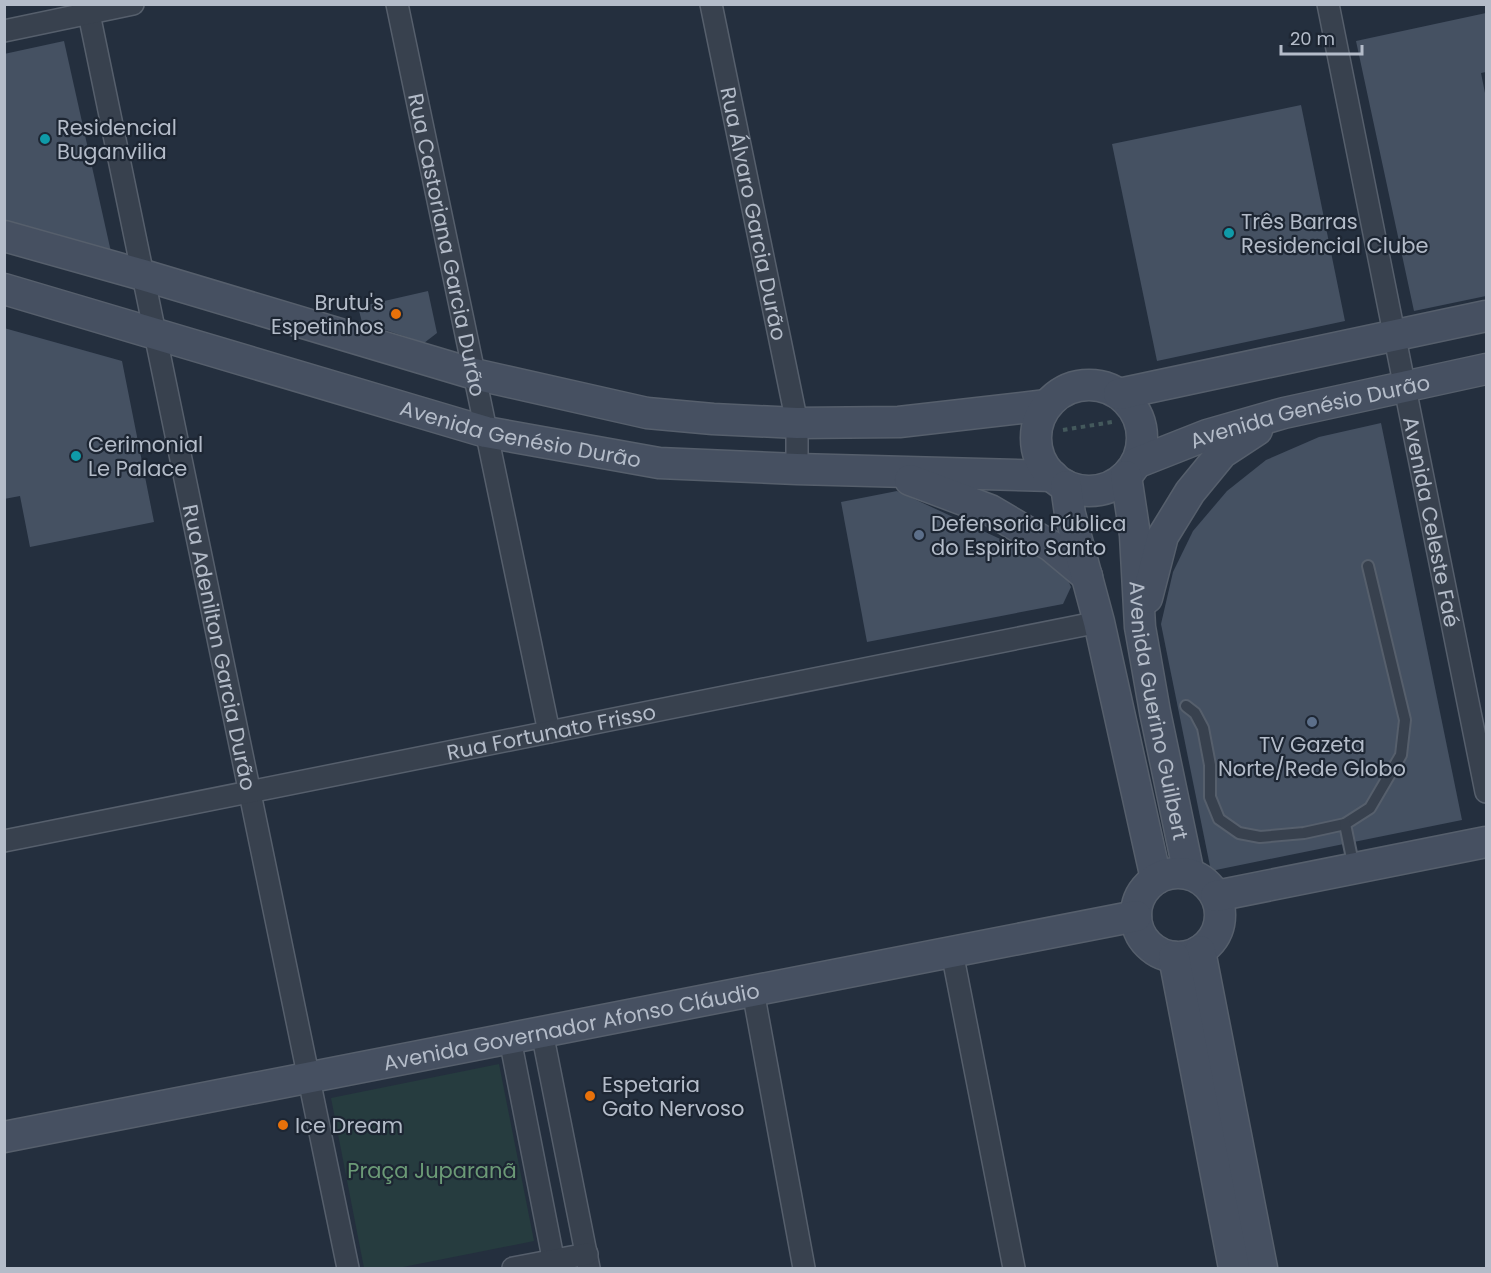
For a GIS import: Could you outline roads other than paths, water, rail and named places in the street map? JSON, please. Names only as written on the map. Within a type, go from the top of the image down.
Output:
[{"type":"main road","points":[[4,236],[474,374],[647,413],[797,423],[899,422],[1047,405]]},
{"type":"main road","name":"Avenida Genésio Durão","points":[[4,289],[486,432],[659,463],[879,471],[1059,481],[1082,490],[1098,490],[1113,485],[1131,469],[1207,435],[1284,413],[1486,369]]},
{"type":"main road","points":[[1059,481],[1043,464],[1037,450],[1036,434],[1047,405],[1059,394],[1073,387],[1089,385],[1105,387],[1119,394],[1486,316]]},
{"type":"main road","name":"Avenida Guerino Guilbert","points":[[1059,481],[1099,622],[1156,879],[1178,873],[1189,874],[1155,712],[1140,627],[1131,469],[1142,441],[1138,418],[1131,405],[1119,394]]},
{"type":"main road","points":[[1140,627],[1163,536],[1190,492],[1222,453],[1284,413]]},
{"type":"main road","points":[[879,471],[923,484],[990,510],[1052,546],[1087,576]]},
{"type":"main road","points":[[1216,896],[1486,842]]},
{"type":"main road","points":[[1156,879],[1141,895],[1136,916],[1138,928],[1143,939],[1161,954],[1187,954],[1210,944],[1217,933],[1221,908],[1210,886],[1189,874]]},
{"type":"main road","name":"Avenida Governador Afonso Cláudio","points":[[4,1137],[1136,916]]},
{"type":"main road","points":[[1187,954],[1234,1269]]},
{"type":"main road","points":[[1187,954],[1262,1269]]},
{"type":"street","points":[[4,30],[88,9],[133,4]]},
{"type":"street","name":"Rua Castoriana Garcia Durão","points":[[397,4],[549,732]]},
{"type":"street","name":"Rua Álvaro Garcia Durão","points":[[711,4],[797,423],[796,469]]},
{"type":"street","name":"Avenida Celeste Faé","points":[[1328,4],[1486,792]]},
{"type":"street","name":"Rua Adenilton Garcia Durão","points":[[88,9],[348,1269]]},
{"type":"street","name":"Rua Fortunato Frisso","points":[[4,841],[1099,622]]},
{"type":"street","points":[[952,952],[1014,1269]]},
{"type":"street","points":[[753,991],[804,1269]]},
{"type":"street","points":[[513,1269],[588,1261],[542,1032]]},
{"type":"street","points":[[510,1039],[554,1265]]},
{"type":"lane","points":[[1186,706],[1195,713],[1203,728],[1210,765],[1210,797],[1219,819],[1239,833],[1260,837],[1304,833],[1345,824],[1370,808],[1401,755],[1405,720],[1368,566]]},
{"type":"lane","points":[[1345,824],[1354,868]]},
{"type":"place","name":"Residencial Buganvilia","points":[[45,139]]},
{"type":"place","name":"Três Barras Residencial Clube","points":[[1229,233]]},
{"type":"place","name":"Brutu's Espetinhos","points":[[396,314]]},
{"type":"place","name":"Cerimonial Le Palace","points":[[76,456]]},
{"type":"place","name":"Defensoria Pública do Espirito Santo","points":[[919,535]]},
{"type":"place","name":"TV Gazeta Norte/Rede Globo","points":[[1312,722]]},
{"type":"place","name":"Espetaria Gato Nervoso","points":[[590,1096]]},
{"type":"place","name":"Ice Dream","points":[[283,1125]]},
{"type":"park label","name":"Praça Juparanã","points":[[432,1170]]}]
